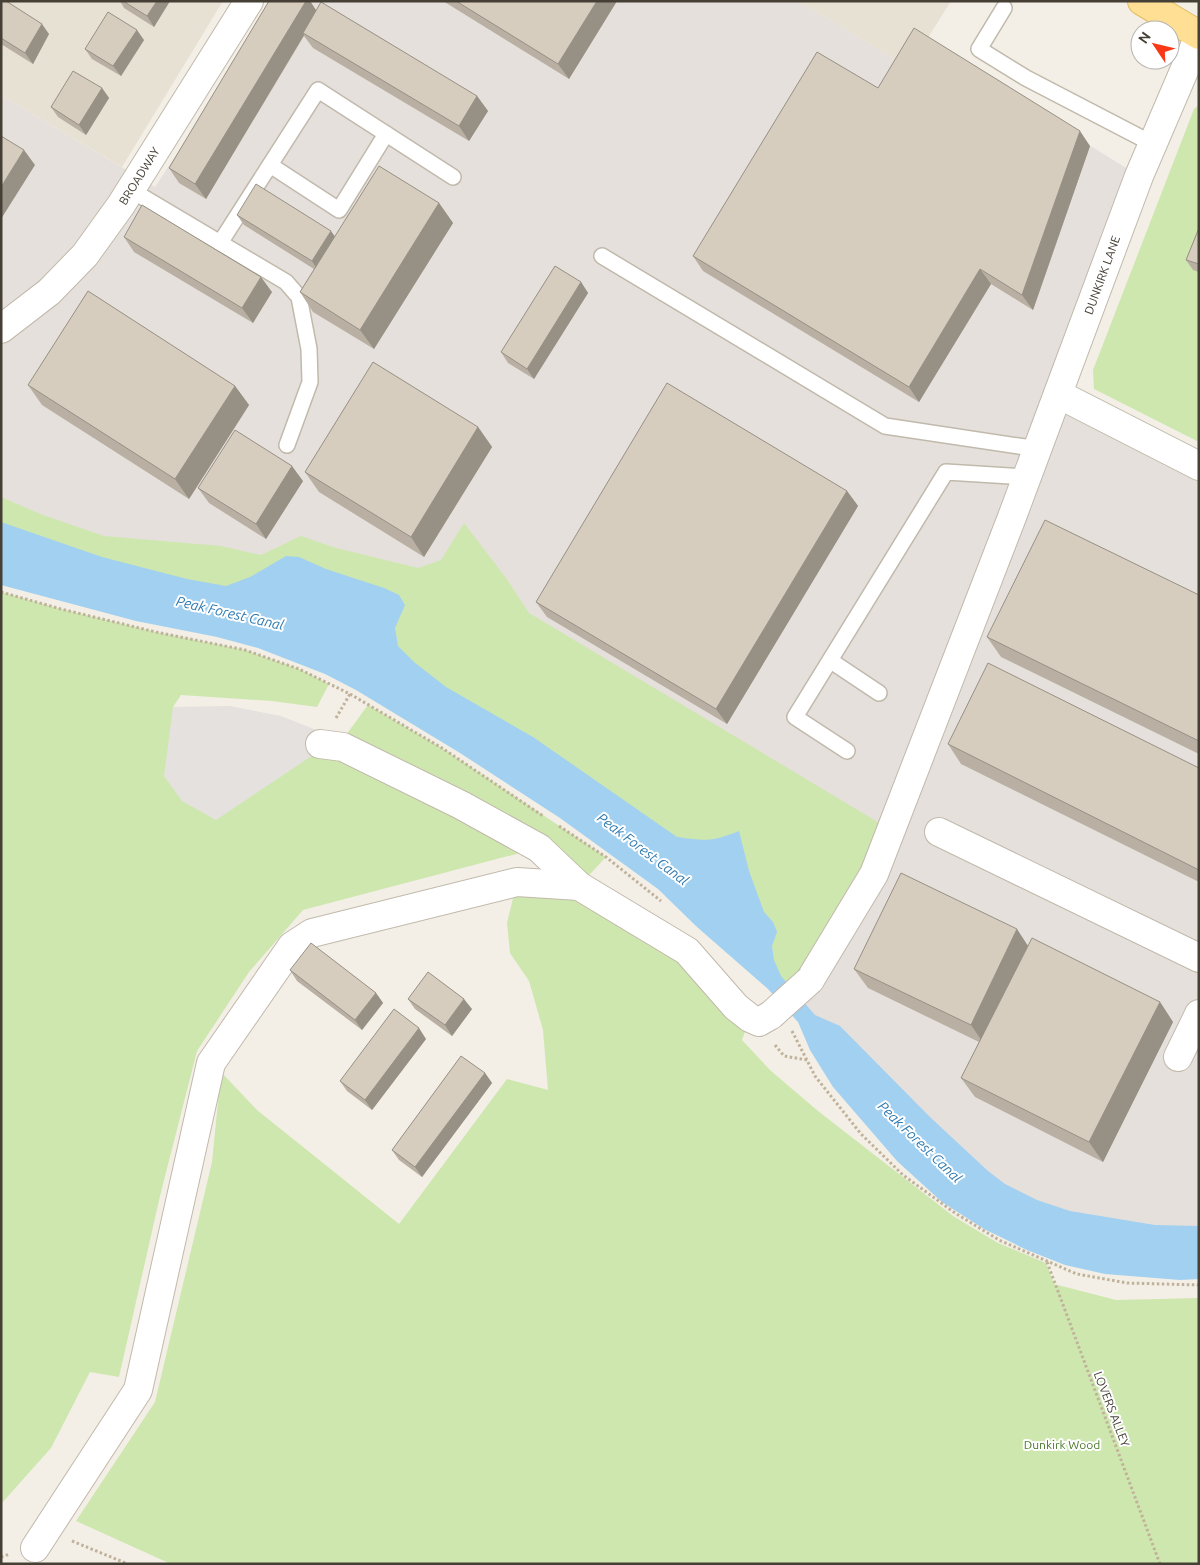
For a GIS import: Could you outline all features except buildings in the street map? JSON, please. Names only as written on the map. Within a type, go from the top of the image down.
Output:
[{"type":"main road","points":[[1142,1],[1199,36]]},
{"type":"street","name":"BROADWAY","points":[[1,329],[48,292],[85,254],[131,190],[249,1]]},
{"type":"street","name":"DUNKIRK LANE","points":[[774,1022],[810,980],[874,874],[1038,449],[1139,176],[1199,36]]},
{"type":"street","points":[[1058,394],[1199,466]]},
{"type":"street","points":[[320,744],[343,747],[461,805],[539,848],[579,886],[687,951],[736,1007],[750,1018],[774,1022]]},
{"type":"street","points":[[939,832],[1199,958]]},
{"type":"street","points":[[35,1548],[138,1390],[212,1064],[292,946],[312,933],[517,882],[579,886]]},
{"type":"street","points":[[1178,1056],[1199,1014]]},
{"type":"lane","points":[[1004,8],[978,49],[1026,78],[1153,144]]},
{"type":"lane","points":[[220,243],[318,90],[453,177]]},
{"type":"lane","points":[[270,165],[339,210],[386,134]]},
{"type":"lane","points":[[131,190],[286,282],[299,297],[309,349],[310,382],[288,445]]},
{"type":"lane","points":[[602,256],[885,426],[1038,449]]},
{"type":"lane","points":[[846,751],[796,717],[946,472],[1027,477]]},
{"type":"lane","points":[[831,661],[879,693]]},
{"type":"path","points":[[774,1022],[784,1056],[808,1060]]},
{"type":"path","points":[[774,1022],[808,1060],[815,1076],[861,1134],[903,1175],[955,1213],[999,1240],[1077,1274],[1127,1283],[1199,1285]]},
{"type":"path","name":"LOVERS ALLEY","points":[[1046,1261],[1160,1564]]},
{"type":"shaded area","points":[[1,1],[223,1],[122,167],[1,95]]},
{"type":"shaded area","points":[[277,1],[799,1],[909,68],[925,43],[1139,176],[1058,393],[1199,466],[1199,1253],[1035,1225],[764,972],[413,691],[1,559],[1,95],[155,187]]},
{"type":"shaded area","points":[[799,1],[951,1],[909,68]]},
{"type":"shaded area","points":[[230,706],[281,716],[319,731],[319,751],[216,820],[182,801],[164,776],[173,707]]},
{"type":"green space","points":[[1199,105],[1199,442],[1094,389],[1093,370],[1194,109]]},
{"type":"green space","points":[[1,497],[43,515],[104,536],[221,546],[261,555],[301,536],[336,548],[418,568],[441,560],[464,523],[506,578],[529,613],[891,830],[788,1000],[764,972],[413,691],[1,559]]},
{"type":"green space","name":"Dunkirk Wood","points":[[1,592],[156,632],[245,650],[299,669],[329,684],[317,707],[272,701],[181,695],[173,707],[319,751],[343,739],[368,705],[442,748],[606,857],[579,886],[687,951],[750,1018],[742,1040],[771,1071],[818,1111],[953,1216],[998,1243],[1046,1263],[1054,1284],[1116,1300],[1199,1298],[1199,1564],[171,1564],[76,1521],[155,1402],[212,1162],[221,1072],[257,1110],[399,1224],[507,1079],[548,1090],[543,1030],[529,981],[510,953],[507,923],[517,882],[578,886],[539,848],[303,910],[249,972],[197,1051],[160,1196],[119,1377],[90,1372],[51,1448],[1,1504]]},
{"type":"water","name":"Peak Forest Canal","points":[[1,522],[102,557],[187,579],[226,586],[250,577],[286,556],[299,557],[326,569],[384,588],[399,595],[405,605],[395,628],[398,646],[414,662],[446,687],[533,737],[677,837],[709,840],[739,831],[749,871],[764,912],[773,922],[777,932],[772,946],[774,960],[781,976],[815,1015],[840,1026],[930,1117],[988,1171],[1005,1184],[1037,1200],[1070,1211],[1155,1225],[1199,1226],[1199,1279],[1180,1280],[1105,1274],[1065,1265],[1027,1250],[984,1229],[942,1202],[897,1161],[833,1087],[810,1050],[798,1022],[767,988],[697,927],[658,889],[560,818],[460,753],[356,690],[325,674],[258,648],[217,637],[136,621],[1,585]]}]
